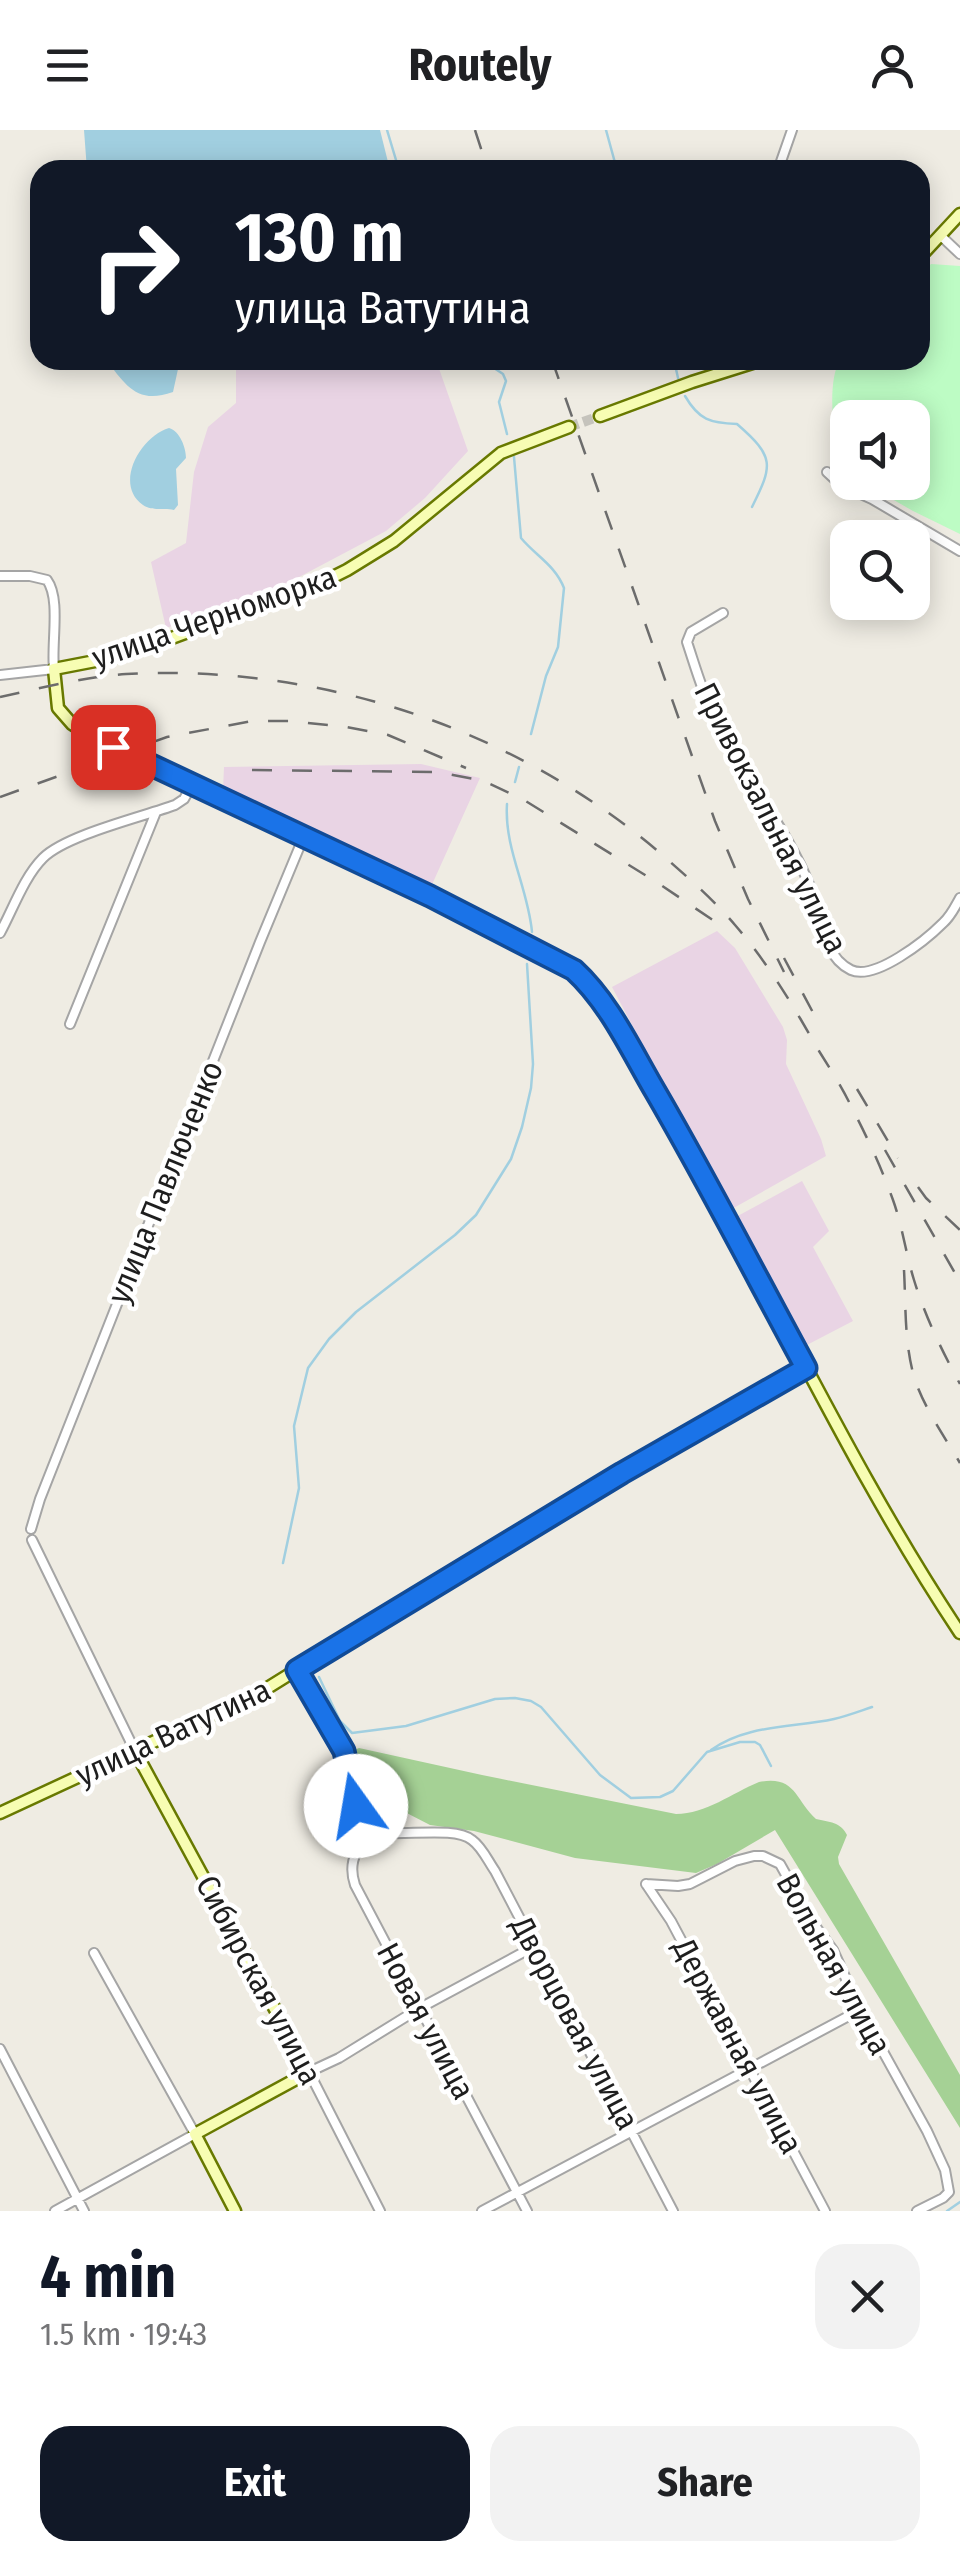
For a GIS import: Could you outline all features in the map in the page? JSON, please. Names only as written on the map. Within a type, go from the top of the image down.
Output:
[{"type":"street","points":[[782,160],[792,130]]},
{"type":"street","points":[[930,247],[960,214]]},
{"type":"street","points":[[941,236],[960,254]]},
{"type":"street","points":[[600,416],[725,370]]},
{"type":"street","name":"улица Черноморка","points":[[0,675],[116,657],[325,581],[394,541],[501,453],[570,426]]},
{"type":"street","points":[[827,472],[841,485],[960,551]]},
{"type":"street","name":"улица Черноморка","points":[[0,576],[30,576],[50,583],[54,593],[54,669]]},
{"type":"street","name":"Привокзальная улица","points":[[723,613],[691,632],[686,642],[712,714],[792,851],[811,890],[829,945],[844,965],[862,973],[879,970],[926,938],[953,913],[960,898]]},
{"type":"street","points":[[54,669],[58,708],[72,724],[101,741],[560,961],[585,980],[610,1014],[690,1151],[903,1543],[960,1633]]},
{"type":"street","points":[[0,934],[31,874],[48,853],[67,842],[184,799],[193,783]]},
{"type":"street","points":[[70,1024],[156,812]]},
{"type":"street","name":"улица Павлюченко","points":[[31,1529],[142,1239],[304,836]]},
{"type":"street","name":"улица Ватутина","points":[[0,1813],[262,1692],[590,1492],[806,1368]]},
{"type":"street","points":[[32,1540],[135,1751]]},
{"type":"street","points":[[297,1670],[344,1751],[356,1806],[368,1829]]},
{"type":"street","name":"Сибирская улица","points":[[135,1751],[380,2211]]},
{"type":"street","name":"Дворцовая улица","points":[[368,1829],[451,1833],[471,1839],[495,1872],[673,2211]]},
{"type":"street","name":"Новая улица","points":[[368,1829],[352,1860],[350,1871],[355,1885],[527,2211]]},
{"type":"street","name":"Вольная улица","points":[[646,1884],[690,1884],[746,1857],[763,1856],[786,1872],[813,1923],[833,1950],[860,2010],[928,2131],[945,2170],[949,2192],[917,2211]]},
{"type":"street","name":"Державная улица","points":[[646,1884],[671,1921],[825,2211]]},
{"type":"street","points":[[55,2211],[339,2058],[420,2008],[534,1946]]},
{"type":"street","points":[[94,1953],[235,2211]]},
{"type":"street","points":[[482,2211],[860,2010]]},
{"type":"street","points":[[0,2050],[84,2211]]},
{"type":"shaded area","points":[[236,370],[440,370],[468,451],[425,498],[386,531],[267,594],[166,628],[151,562],[186,543],[194,472],[208,427],[236,403]]},
{"type":"shaded area","points":[[421,764],[480,778],[430,889],[223,790],[224,767]]},
{"type":"shaded area","points":[[717,931],[735,948],[783,1027],[786,1064],[826,1156],[730,1210],[612,987]]},
{"type":"shaded area","points":[[802,1181],[829,1231],[813,1247],[853,1321],[803,1347],[734,1218]]},
{"type":"green space","points":[[930,265],[960,266],[960,534],[894,500],[930,500],[930,400],[832,400],[836,370],[930,370]]},
{"type":"green space","points":[[359,1748],[676,1814],[708,1807],[759,1782],[781,1782],[788,1786],[816,1819],[838,1825],[847,1835],[839,1864],[960,2075],[960,2128],[775,1830],[696,1873],[575,1858],[474,1831],[430,1825],[399,1809],[363,1798],[355,1789],[352,1751]]},
{"type":"water","points":[[84,130],[380,130],[388,160],[86,160]]},
{"type":"water","points":[[114,370],[178,370],[173,392],[150,396],[126,385]]},
{"type":"water","points":[[169,428],[179,436],[186,454],[176,469],[178,505],[174,510],[143,505],[130,485],[134,462],[141,450]]},
{"type":"waterway","points":[[387,130],[396,160]]},
{"type":"waterway","points":[[606,130],[614,160]]},
{"type":"waterway","points":[[497,370],[506,381],[499,402],[507,434]]},
{"type":"waterway","points":[[676,370],[678,378]]},
{"type":"waterway","points":[[685,396],[706,419],[737,424],[764,454],[767,471],[752,507]]},
{"type":"waterway","points":[[514,457],[521,538],[550,567],[564,588],[558,647],[531,734]]},
{"type":"waterway","points":[[515,782],[519,767]]},
{"type":"waterway","points":[[507,804],[509,836],[532,932]]},
{"type":"waterway","points":[[283,1563],[299,1488],[294,1426],[308,1368],[356,1312],[476,1215],[511,1159],[522,1127],[533,1064],[527,964]]},
{"type":"waterway","points":[[319,1677],[340,1721],[352,1733],[406,1726],[495,1699],[531,1701],[541,1707],[600,1775],[631,1798],[660,1797],[673,1791],[707,1752],[740,1742],[760,1745],[771,1766]]},
{"type":"waterway","points":[[711,1750],[740,1735],[834,1719],[872,1707]]},
{"type":"waterway","points":[[947,2211],[960,2202]]},
{"type":"tunnel","points":[[569,427],[600,416]]},
{"type":"railway","points":[[475,130],[485,160]]},
{"type":"railway","points":[[556,370],[715,821],[784,972]]},
{"type":"railway","points":[[0,697],[126,674],[199,674],[270,680],[341,693],[410,712],[476,738],[541,770],[602,808],[659,852],[717,905],[759,955],[790,1002],[845,1095],[874,1154],[889,1188],[923,1307],[960,1384]]},
{"type":"railway","points":[[0,797],[167,737],[252,721],[290,721],[388,735],[466,768]]},
{"type":"railway","points":[[252,770],[437,772],[484,781],[524,800],[723,927]]},
{"type":"railway","points":[[784,958],[817,1020]]},
{"type":"railway","points":[[857,1089],[898,1158]]},
{"type":"railway","points":[[885,1150],[960,1282]]},
{"type":"railway","points":[[918,1187],[960,1230]]},
{"type":"railway","points":[[904,1270],[907,1339],[915,1380],[960,1463]]},
{"type":"route","points":[[113,747],[430,896],[574,970],[610,1014],[690,1151],[806,1368],[622,1473],[297,1670],[344,1751],[356,1806]]}]
